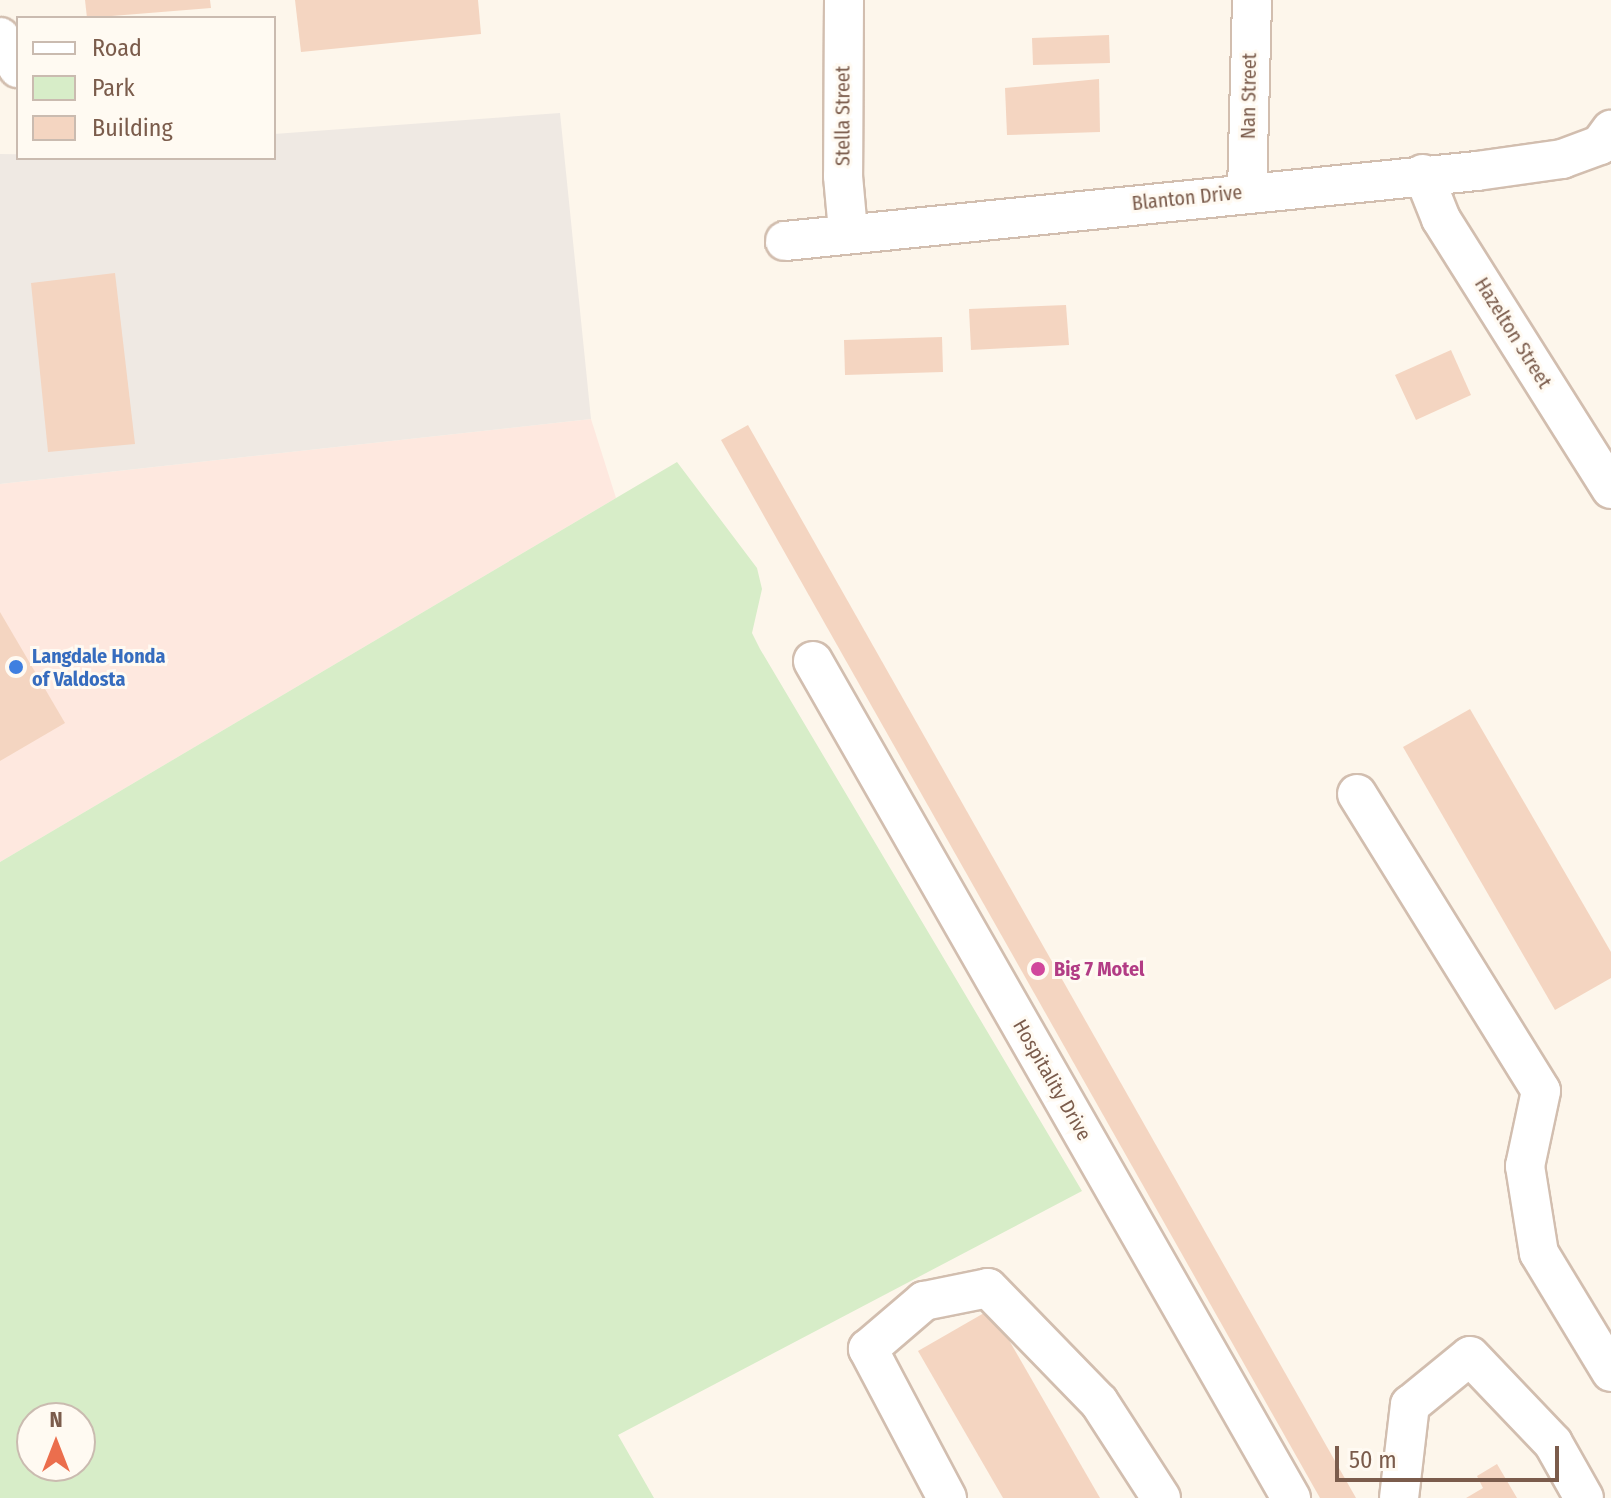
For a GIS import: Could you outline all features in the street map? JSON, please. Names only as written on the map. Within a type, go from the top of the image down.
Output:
[{"type":"street","name":"Stella Street","points":[[844,0],[843,176],[848,231]]},
{"type":"street","name":"Nan Street","points":[[1247,192],[1252,0]]},
{"type":"street","points":[[0,37],[16,65]]},
{"type":"street","name":"Blanton Drive","points":[[785,241],[848,231],[1562,159],[1599,140]]},
{"type":"street","name":"Hazelton Street","points":[[1423,174],[1441,219],[1611,489]]},
{"type":"street","name":"Hospitality Drive","points":[[813,661],[1291,1498]]},
{"type":"street","points":[[1357,794],[1541,1091],[1525,1166],[1539,1253],[1599,1324],[1611,1372]]},
{"type":"street","points":[[947,1498],[868,1349],[924,1301],[988,1288],[1099,1402],[1161,1498]]},
{"type":"street","points":[[1399,1498],[1410,1405],[1470,1356],[1553,1443],[1584,1498]]},
{"type":"shaded area","points":[[560,113],[591,419],[0,484],[0,154],[16,154],[16,160],[276,160],[276,134]]},
{"type":"shaded area","points":[[591,419],[616,498],[0,862],[0,484]]},
{"type":"green space","points":[[677,462],[757,568],[762,589],[752,633],[760,649],[1082,1191],[618,1435],[654,1498],[0,1498],[0,862]]},
{"type":"building","points":[[85,0],[210,0],[211,8],[112,16],[87,16]]},
{"type":"building","points":[[295,0],[478,0],[481,34],[301,52]]},
{"type":"building","points":[[1109,35],[1110,63],[1033,65],[1032,38]]},
{"type":"building","points":[[1099,79],[1100,132],[1007,135],[1005,88]]},
{"type":"building","points":[[115,273],[135,444],[48,452],[31,283]]},
{"type":"building","points":[[1066,305],[1069,345],[971,350],[969,309]]},
{"type":"building","points":[[942,337],[943,372],[845,375],[844,340]]},
{"type":"building","points":[[1451,350],[1471,395],[1416,420],[1395,375]]},
{"type":"building","name":"Big 7 Motel","points":[[748,425],[1356,1498],[1320,1498],[721,440]]},
{"type":"building","name":"Langdale Honda of Valdosta","points":[[0,612],[65,723],[0,761]]},
{"type":"building","points":[[1470,709],[1611,952],[1611,978],[1555,1010],[1403,747]]},
{"type":"building","points":[[991,1309],[1100,1498],[1003,1498],[918,1351]]},
{"type":"building","points":[[1497,1464],[1517,1498],[1466,1498],[1483,1488],[1477,1476]]},
{"type":"place","name":"Langdale Honda of Valdosta","points":[[16,667]]},
{"type":"place","name":"Big 7 Motel","points":[[1038,969]]}]
